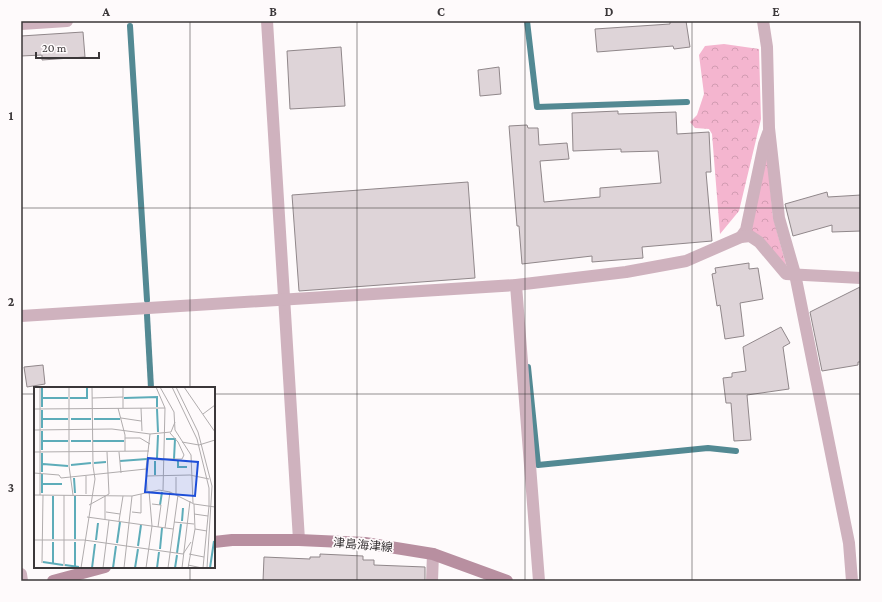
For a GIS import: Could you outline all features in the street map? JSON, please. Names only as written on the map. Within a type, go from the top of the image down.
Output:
[{"type":"main road","name":"津島海津線","points":[[215,542],[232,540],[299,540],[365,543],[433,554],[507,581]]},
{"type":"main road","points":[[61,580],[102,568]]},
{"type":"street","points":[[21,24],[67,21]]},
{"type":"street","points":[[267,21],[299,540]]},
{"type":"street","points":[[763,21],[767,47],[769,128],[779,218],[795,274],[849,544],[852,581]]},
{"type":"street","points":[[741,237],[746,230],[764,144],[769,128]]},
{"type":"street","points":[[21,316],[516,285],[626,272],[686,261],[741,237],[750,236],[759,242],[786,274],[861,278]]},
{"type":"street","points":[[516,285],[539,581]]},
{"type":"street","points":[[432,581],[433,554]]},
{"type":"street","points":[[21,574],[22,581]]},
{"type":"green space","points":[[724,44],[759,49],[761,119],[739,211],[720,234],[712,134],[709,129],[695,128],[690,122],[697,115],[704,94],[699,55],[705,46]]},
{"type":"green space","points":[[767,153],[773,217],[787,268],[751,230]]},
{"type":"building","points":[[670,21],[686,21],[690,47],[674,49],[673,46],[597,52],[595,29],[670,24]]},
{"type":"building","points":[[83,32],[85,57],[42,60],[42,55],[21,56],[21,36]]},
{"type":"building","points":[[341,47],[345,106],[290,109],[287,51]]},
{"type":"building","points":[[499,67],[501,94],[480,96],[478,70]]},
{"type":"building","points":[[618,111],[618,114],[676,112],[677,134],[709,132],[711,172],[706,172],[712,241],[642,247],[643,258],[592,262],[592,256],[522,264],[519,226],[517,226],[509,126],[527,125],[528,128],[538,128],[539,145],[567,143],[569,159],[540,161],[544,202],[600,197],[600,188],[661,183],[658,151],[621,152],[621,149],[573,151],[572,113]]},
{"type":"building","points":[[468,182],[475,278],[299,291],[292,195]]},
{"type":"building","points":[[827,192],[828,197],[861,195],[861,231],[832,232],[832,225],[793,236],[785,204]]},
{"type":"building","points":[[749,263],[749,269],[758,268],[763,299],[740,303],[744,336],[725,339],[720,305],[717,306],[712,274],[716,273],[715,268]]},
{"type":"building","points":[[860,287],[861,362],[858,362],[858,365],[822,371],[810,312]]},
{"type":"building","points":[[781,327],[790,343],[783,347],[789,389],[747,395],[751,440],[734,441],[731,403],[726,403],[723,378],[732,377],[732,373],[746,371],[743,347]]},
{"type":"building","points":[[43,365],[45,384],[27,387],[24,367]]},
{"type":"building","points":[[320,554],[363,556],[363,560],[374,560],[374,565],[425,567],[425,581],[263,581],[264,557],[310,559],[310,557],[320,557]]},
{"type":"waterway","points":[[527,21],[537,107],[687,102]]},
{"type":"waterway","points":[[130,26],[147,300]]},
{"type":"waterway","points":[[147,315],[151,387]]},
{"type":"waterway","points":[[528,367],[538,465],[708,448],[736,451]]}]
